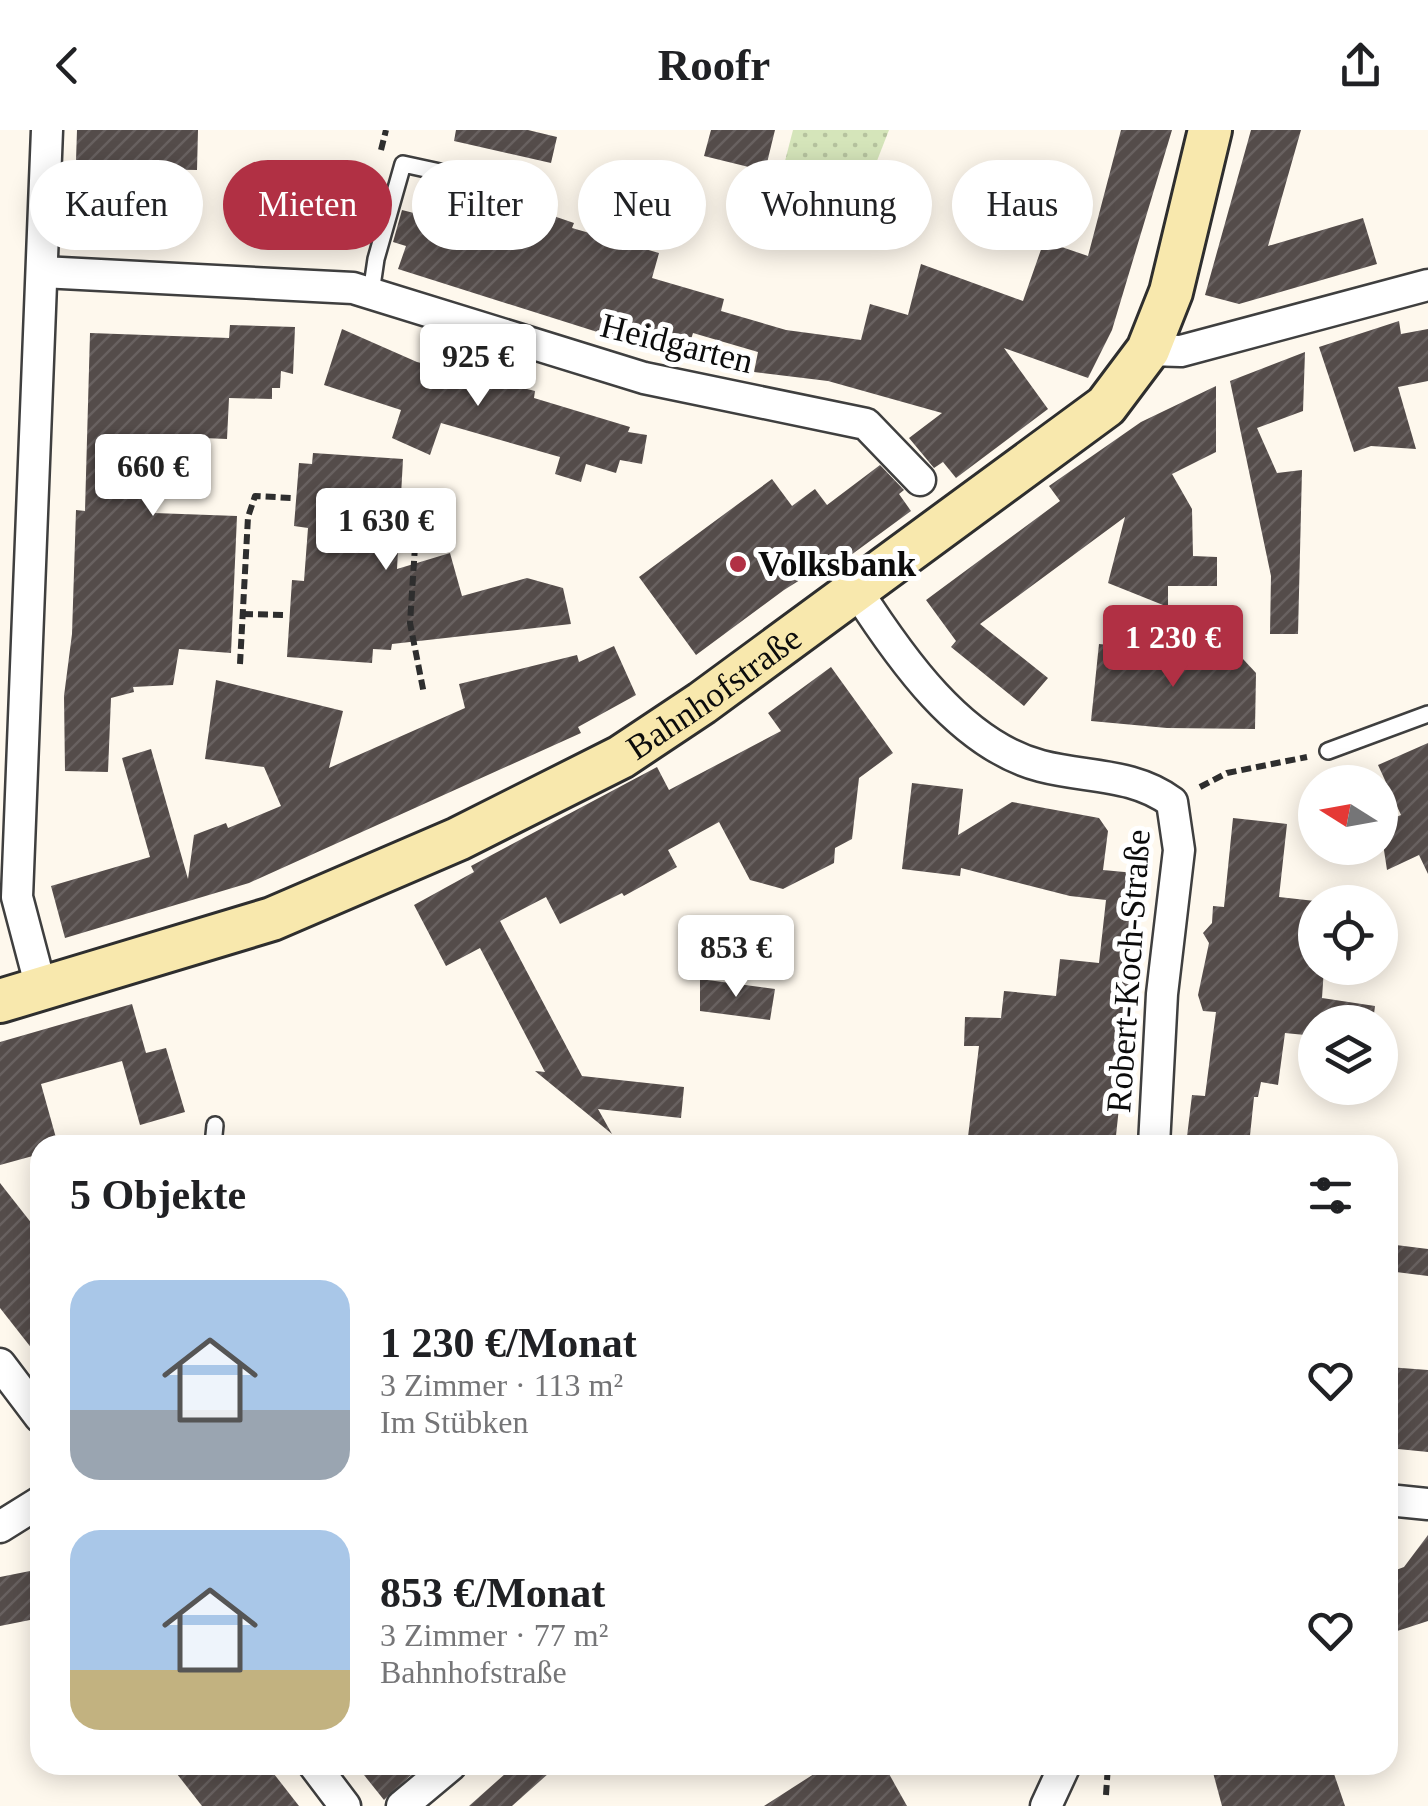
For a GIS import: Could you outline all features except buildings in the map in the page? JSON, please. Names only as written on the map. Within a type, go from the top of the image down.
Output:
[{"type":"street","points":[[41,988],[8,893],[42,272],[46,130]]},
{"type":"street","name":"Bahnhofstraße","points":[[0,1001],[272,919],[458,839],[621,758],[857,591],[1106,406],[1148,350],[1171,292],[1210,130]]},
{"type":"street","name":"Heidgarten","points":[[42,272],[352,288],[644,378],[866,424],[920,480]]},
{"type":"street","points":[[1148,350],[1180,351],[1428,285]]},
{"type":"street","points":[[857,591],[918,680],[996,744],[1034,764],[1138,781],[1172,802]]},
{"type":"street","name":"Robert-Koch-Straße","points":[[1155,1135],[1162,994],[1179,850],[1172,802]]},
{"type":"street","points":[[0,1364],[30,1404]]},
{"type":"street","points":[[1398,1501],[1428,1504]]},
{"type":"street","points":[[0,1527],[30,1508]]},
{"type":"street","points":[[322,1775],[346,1806]]},
{"type":"street","points":[[402,1806],[439,1775]]},
{"type":"street","points":[[1046,1806],[1060,1775]]},
{"type":"lane","points":[[371,294],[376,259],[403,164],[412,166]]},
{"type":"lane","points":[[1328,751],[1428,714]]},
{"type":"lane","points":[[214,1135],[215,1125]]},
{"type":"path","points":[[240,664],[248,518],[255,496],[292,498]]},
{"type":"path","points":[[418,501],[410,624],[424,694]]},
{"type":"path","points":[[243,614],[285,616]]},
{"type":"path","points":[[1172,802],[1227,774],[1328,751]]},
{"type":"path","points":[[1106,1795],[1107,1775]]},
{"type":"green space","points":[[793,130],[889,130],[877,160],[785,160]]},
{"type":"place","name":"Volksbank","points":[[738,564]]}]
